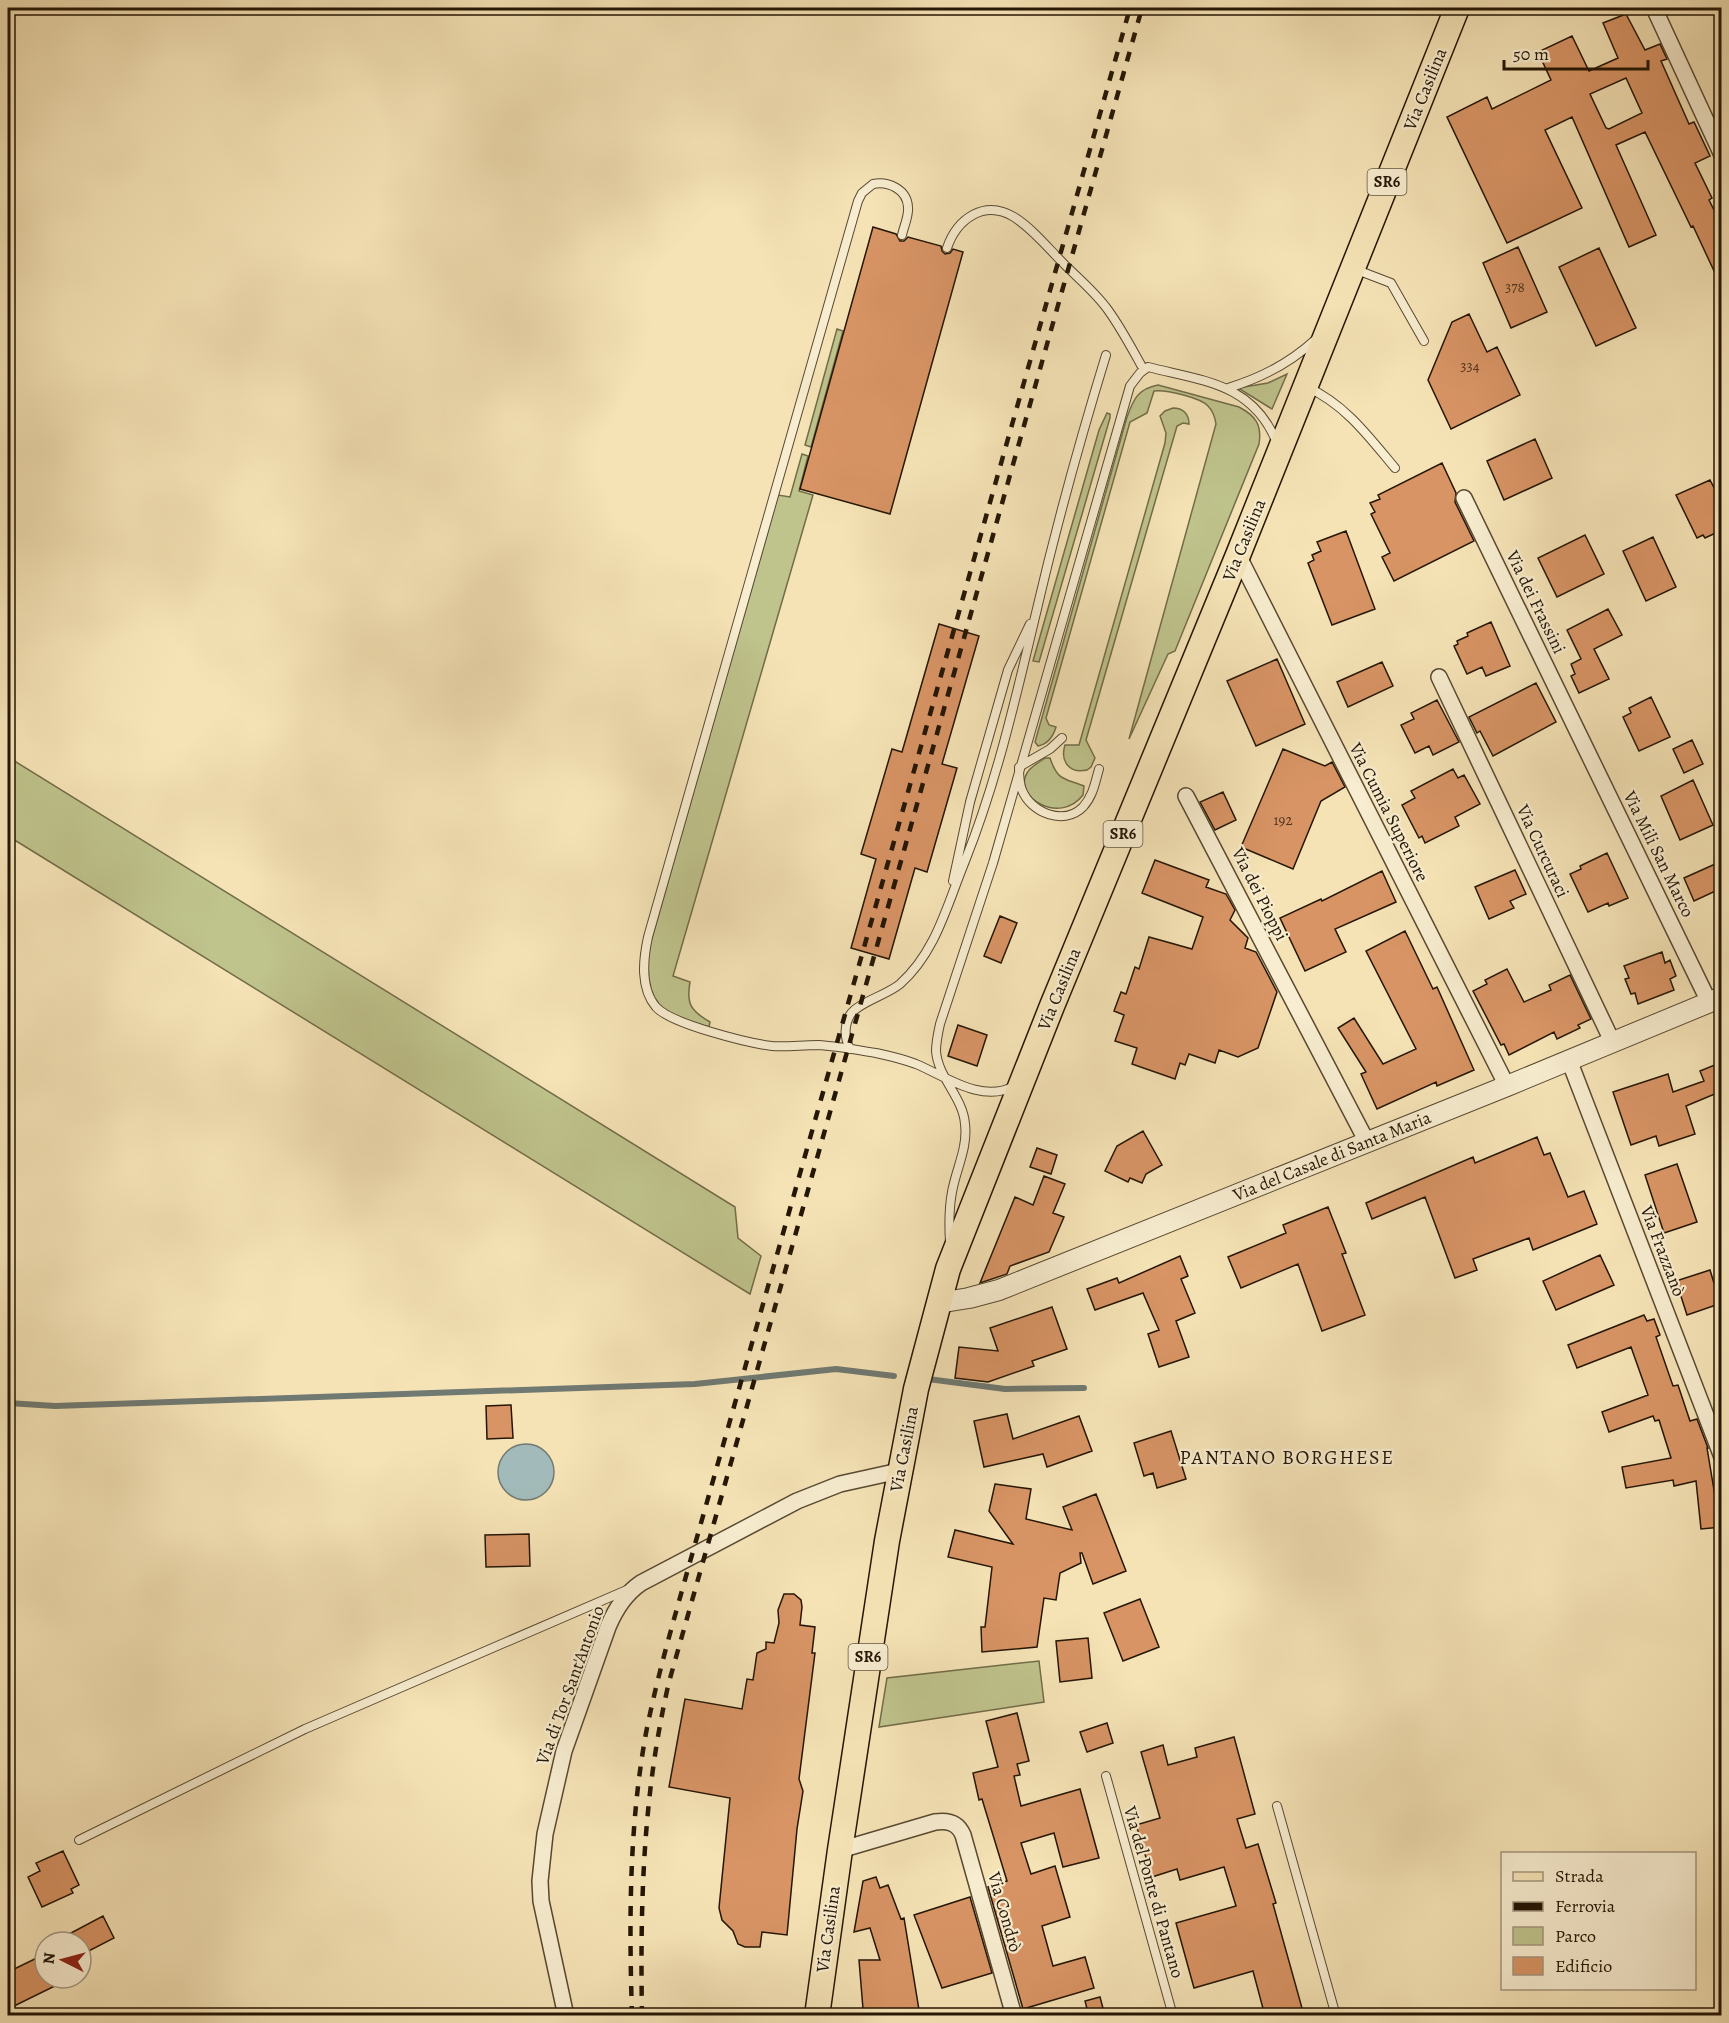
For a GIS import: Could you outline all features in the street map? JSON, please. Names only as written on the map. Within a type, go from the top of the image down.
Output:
[{"type":"main road","name":"Via Casilina","points":[[817,2016],[874,1615],[899,1471],[916,1389],[952,1259],[1022,1080],[1280,452],[1457,8]]},
{"type":"street","points":[[1654,8],[1722,154]]},
{"type":"street","name":"Via dei Frassini","points":[[1464,498],[1574,723]]},
{"type":"street","name":"Via Cumia Superiore","points":[[1238,555],[1506,1086]]},
{"type":"street","name":"Via Curcuraci","points":[[1439,677],[1612,1041]]},
{"type":"street","name":"Via Mili San Marco","points":[[1574,723],[1715,999]]},
{"type":"street","name":"Via dei Pioppi","points":[[1186,796],[1367,1142]]},
{"type":"street","name":"Via del Casale di Santa Maria","points":[[938,1303],[999,1290],[1506,1086],[1715,999]]},
{"type":"street","name":"Via Frazzanò","points":[[1569,1060],[1722,1457]]},
{"type":"street","name":"Via di Tor Sant'Antonio","points":[[566,2016],[541,1901],[540,1881],[548,1820],[564,1751],[608,1627],[623,1600],[641,1583],[797,1501],[848,1482],[899,1471]]},
{"type":"street","name":"Via Condrò","points":[[840,1850],[935,1822],[953,1823],[961,1830],[1014,2016]]},
{"type":"lane","points":[[902,235],[908,210],[906,198],[887,184],[873,184],[862,193],[858,201],[645,955],[645,974],[648,991],[657,1007],[673,1019],[757,1043],[785,1046],[820,1045],[902,1059],[946,1079],[991,1092],[1012,1088],[1022,1080]]},
{"type":"lane","points":[[947,248],[956,228],[971,214],[989,210],[1014,217],[1104,304],[1121,328],[1141,365]]},
{"type":"lane","points":[[1353,269],[1391,283],[1424,341]]},
{"type":"lane","points":[[1228,388],[1255,379],[1289,362],[1331,324]]},
{"type":"lane","points":[[850,1049],[845,1033],[852,1012],[888,992],[913,972],[932,945],[980,825],[1022,676],[1036,612],[1106,355]]},
{"type":"lane","points":[[952,1259],[950,1203],[964,1150],[966,1126],[958,1098],[940,1068],[936,1052],[940,1024],[993,862],[1130,386],[1134,379],[1148,367],[1228,388],[1259,413],[1272,432],[1280,452]]},
{"type":"lane","points":[[1306,387],[1324,395],[1353,417],[1395,468]]},
{"type":"lane","points":[[949,901],[965,823],[1005,679],[1036,612]]},
{"type":"lane","points":[[1019,767],[1050,749],[1062,738]]},
{"type":"lane","points":[[1019,767],[1020,784],[1028,801],[1046,814],[1057,817],[1070,815],[1081,809],[1091,796],[1099,769]]},
{"type":"lane","points":[[79,1840],[305,1729],[641,1583]]},
{"type":"lane","name":"Via del Ponte di Pantano","points":[[1106,1776],[1173,2016]]},
{"type":"lane","points":[[1277,1806],[1336,2016]]},
{"type":"green space","points":[[837,329],[843,331],[811,447],[805,445]]},
{"type":"green space","points":[[1287,374],[1272,409],[1238,388],[1268,383]]},
{"type":"green space","points":[[1158,385],[1245,410],[1254,418],[1258,426],[1259,444],[1175,651],[1168,654],[1129,739],[1216,424],[1212,412],[1204,403],[1166,391],[1154,391],[1147,413],[1130,422],[1046,718],[1049,725],[1056,727],[1050,740],[1038,746],[1035,742],[1127,417],[1138,395]]},
{"type":"green space","points":[[1173,408],[1185,412],[1189,424],[1183,423],[1177,426],[1086,740],[1095,758],[1087,770],[1075,770],[1065,761],[1065,745],[1079,745],[1165,443],[1166,433],[1160,416]]},
{"type":"green space","points":[[1107,413],[1110,414],[1110,418],[1039,662],[1033,661],[1099,430]]},
{"type":"green space","points":[[802,454],[808,456],[799,491],[813,495],[673,976],[690,982],[691,1006],[710,1022],[709,1027],[671,1014],[658,1004],[649,988],[646,959],[778,495],[790,497]]},
{"type":"green space","points":[[8,757],[735,1207],[738,1238],[761,1256],[750,1294],[8,836]]},
{"type":"green space","points":[[1045,758],[1050,758],[1056,771],[1063,778],[1084,786],[1083,795],[1073,804],[1062,808],[1051,808],[1032,798],[1026,790],[1024,782],[1027,773]]},
{"type":"green space","points":[[1039,1661],[1044,1702],[879,1727],[887,1678]]},
{"type":"water","points":[[526,1444],[537,1446],[546,1452],[552,1461],[554,1472],[552,1483],[546,1492],[537,1498],[526,1500],[515,1498],[506,1492],[500,1483],[498,1472],[500,1461],[506,1452],[515,1446]]},
{"type":"building","points":[[1626,14],[1645,50],[1660,44],[1667,59],[1661,61],[1689,124],[1694,122],[1710,156],[1695,163],[1712,198],[1709,200],[1722,226],[1722,288],[1645,132],[1616,145],[1656,235],[1629,247],[1572,117],[1545,130],[1582,208],[1507,243],[1447,117],[1487,97],[1492,109],[1551,80],[1538,52],[1572,36],[1589,71],[1618,58],[1603,23]],"holes":[[[1626,78],[1642,113],[1609,129],[1606,128],[1590,94]]]},
{"type":"building","points":[[873,227],[896,234],[900,241],[908,237],[941,246],[945,254],[950,253],[953,249],[963,252],[890,514],[800,489]]},
{"type":"building","points":[[1518,247],[1547,312],[1511,328],[1483,263]]},
{"type":"building","points":[[1599,248],[1636,328],[1596,346],[1559,267]]},
{"type":"building","points":[[1469,314],[1487,352],[1497,347],[1520,395],[1451,429],[1428,380],[1452,322]]},
{"type":"building","points":[[1535,439],[1552,478],[1504,500],[1487,461]]},
{"type":"building","points":[[1442,463],[1456,493],[1455,502],[1474,541],[1394,581],[1382,557],[1390,553],[1371,514],[1375,512],[1370,503],[1380,499],[1378,495]]},
{"type":"building","points":[[1710,480],[1722,503],[1722,530],[1705,538],[1703,535],[1697,538],[1676,495]]},
{"type":"building","points":[[1346,531],[1375,609],[1332,625],[1308,563],[1314,560],[1312,555],[1321,551],[1317,542]]},
{"type":"building","points":[[1585,535],[1604,574],[1557,597],[1538,558]]},
{"type":"building","points":[[1653,537],[1676,587],[1646,601],[1623,551]]},
{"type":"building","points":[[1608,609],[1622,635],[1594,649],[1609,679],[1579,693],[1571,676],[1575,674],[1571,664],[1581,659],[1567,630]]},
{"type":"building","points":[[1491,622],[1510,666],[1486,676],[1482,667],[1467,674],[1454,646],[1458,644],[1457,641],[1468,636],[1467,633]]},
{"type":"building","points":[[939,624],[979,636],[942,764],[957,768],[927,872],[915,868],[889,959],[851,948],[876,859],[861,854],[892,749],[902,752]]},
{"type":"building","points":[[1277,659],[1305,724],[1256,746],[1227,681]]},
{"type":"building","points":[[1382,662],[1393,686],[1348,707],[1337,682]]},
{"type":"building","points":[[1536,683],[1556,722],[1493,756],[1480,731],[1477,733],[1469,717]]},
{"type":"building","points":[[1651,697],[1670,737],[1639,751],[1623,717],[1631,713],[1629,708]]},
{"type":"building","points":[[1437,700],[1459,742],[1433,755],[1429,746],[1415,753],[1401,725],[1414,719],[1411,713]]},
{"type":"building","points":[[1692,740],[1703,764],[1684,773],[1673,749]]},
{"type":"building","points":[[1283,749],[1325,766],[1332,762],[1345,787],[1321,801],[1293,869],[1241,847]]},
{"type":"building","points":[[1453,769],[1458,778],[1464,775],[1480,804],[1455,817],[1459,826],[1425,843],[1422,836],[1419,838],[1402,805],[1415,798],[1411,791]]},
{"type":"building","points":[[1693,780],[1713,825],[1680,840],[1661,796]]},
{"type":"building","points":[[1223,792],[1236,820],[1215,830],[1200,802]]},
{"type":"building","points":[[1607,853],[1628,898],[1609,906],[1608,903],[1588,912],[1570,874],[1581,869],[1580,866]]},
{"type":"building","points":[[1155,860],[1209,880],[1206,887],[1226,894],[1235,910],[1230,920],[1248,938],[1245,948],[1256,952],[1277,992],[1258,1048],[1238,1057],[1219,1050],[1215,1063],[1189,1054],[1185,1065],[1180,1063],[1175,1079],[1132,1064],[1137,1048],[1115,1041],[1124,1015],[1114,1011],[1121,992],[1126,994],[1135,967],[1139,969],[1149,937],[1192,949],[1203,917],[1142,893]]},
{"type":"building","points":[[1722,861],[1722,888],[1694,901],[1684,878]]},
{"type":"building","points":[[1515,870],[1526,894],[1510,901],[1514,908],[1489,919],[1475,887]]},
{"type":"building","points":[[1382,871],[1396,902],[1335,929],[1346,952],[1305,971],[1280,918],[1321,899],[1322,901]]},
{"type":"building","points":[[1000,916],[1017,923],[1001,963],[984,956]]},
{"type":"building","points":[[1405,931],[1433,989],[1437,987],[1474,1070],[1437,1086],[1436,1082],[1377,1109],[1361,1074],[1366,1072],[1338,1028],[1354,1018],[1383,1064],[1416,1049],[1366,951]]},
{"type":"building","points":[[1662,952],[1665,963],[1670,960],[1676,976],[1670,979],[1674,990],[1638,1004],[1635,993],[1631,994],[1625,979],[1629,978],[1624,966]]},
{"type":"building","points":[[1507,969],[1524,1002],[1551,990],[1549,985],[1570,975],[1591,1019],[1578,1025],[1580,1028],[1557,1039],[1554,1032],[1509,1055],[1504,1044],[1501,1045],[1473,991],[1487,984],[1485,980]]},
{"type":"building","points":[[958,1025],[987,1035],[977,1066],[948,1056]]},
{"type":"building","points":[[1722,1062],[1722,1091],[1686,1106],[1695,1134],[1659,1146],[1656,1136],[1631,1145],[1613,1092],[1668,1074],[1673,1092],[1704,1081],[1700,1071]]},
{"type":"building","points":[[1143,1131],[1162,1165],[1146,1174],[1142,1183],[1130,1178],[1128,1182],[1105,1171],[1117,1146]]},
{"type":"building","points":[[1537,1137],[1544,1155],[1550,1153],[1568,1197],[1584,1191],[1597,1224],[1533,1250],[1529,1238],[1473,1259],[1477,1270],[1455,1278],[1425,1197],[1372,1219],[1366,1203],[1473,1157],[1475,1163]]},
{"type":"building","points":[[1037,1148],[1057,1155],[1051,1174],[1030,1167]]},
{"type":"building","points":[[1677,1164],[1697,1222],[1664,1233],[1645,1175]]},
{"type":"building","points":[[1044,1176],[1065,1184],[1053,1213],[1064,1217],[1049,1252],[1010,1266],[1007,1274],[980,1283],[1015,1197],[1033,1205]]},
{"type":"building","points":[[1328,1207],[1346,1253],[1342,1254],[1365,1315],[1322,1331],[1298,1264],[1241,1288],[1228,1257],[1286,1233],[1283,1225]]},
{"type":"building","points":[[1600,1255],[1614,1285],[1556,1310],[1543,1281]]},
{"type":"building","points":[[1180,1256],[1188,1276],[1181,1279],[1195,1313],[1176,1321],[1189,1357],[1159,1367],[1148,1334],[1159,1330],[1143,1293],[1095,1310],[1087,1289],[1117,1278],[1119,1283]]},
{"type":"building","points":[[1710,1270],[1714,1283],[1722,1281],[1722,1303],[1687,1315],[1676,1281]]},
{"type":"building","points":[[1052,1307],[1067,1349],[1032,1361],[1034,1366],[988,1382],[955,1378],[959,1347],[998,1351],[990,1328]]},
{"type":"building","points":[[1644,1315],[1647,1321],[1654,1319],[1660,1335],[1656,1337],[1673,1386],[1678,1385],[1690,1421],[1697,1419],[1708,1448],[1715,1496],[1722,1495],[1722,1527],[1701,1529],[1696,1481],[1674,1486],[1673,1480],[1626,1488],[1622,1467],[1671,1458],[1659,1420],[1655,1421],[1653,1416],[1609,1432],[1602,1412],[1648,1395],[1631,1347],[1577,1368],[1568,1345]]},
{"type":"building","points":[[511,1405],[513,1438],[487,1439],[486,1406]]},
{"type":"building","points":[[1007,1414],[1013,1439],[1079,1416],[1092,1451],[1047,1467],[1043,1454],[984,1467],[974,1421]]},
{"type":"building","points":[[1171,1431],[1186,1479],[1157,1488],[1153,1473],[1144,1476],[1134,1443]]},
{"type":"building","points":[[995,1484],[1031,1489],[1026,1519],[1072,1530],[1063,1507],[1096,1494],[1126,1571],[1093,1584],[1082,1553],[1080,1553],[1081,1563],[1060,1573],[1056,1600],[1044,1598],[1037,1647],[982,1652],[981,1627],[985,1627],[992,1567],[948,1557],[955,1530],[1013,1544],[989,1511]]},
{"type":"building","points":[[529,1534],[530,1566],[486,1567],[485,1535]]},
{"type":"building","points":[[784,1594],[794,1594],[801,1600],[800,1625],[815,1627],[812,1653],[815,1653],[799,1779],[803,1791],[787,1935],[762,1932],[760,1947],[745,1947],[738,1944],[733,1931],[722,1920],[719,1908],[730,1798],[669,1787],[685,1699],[742,1709],[747,1679],[753,1680],[757,1653],[766,1649],[766,1642],[774,1643],[779,1623],[778,1610]]},
{"type":"building","points":[[1140,1599],[1159,1647],[1123,1661],[1104,1613]]},
{"type":"building","points":[[1088,1638],[1092,1678],[1060,1682],[1056,1641]]},
{"type":"building","points":[[1017,1713],[1029,1761],[1017,1764],[1020,1775],[1014,1776],[1021,1806],[1080,1789],[1099,1858],[1063,1867],[1054,1833],[1021,1843],[1031,1874],[1055,1866],[1070,1917],[1042,1926],[1053,1966],[1085,1957],[1094,1988],[1023,2009],[988,1887],[1007,1881],[982,1799],[979,1800],[973,1773],[998,1767],[986,1721]]},
{"type":"building","points":[[1107,1723],[1113,1743],[1087,1752],[1080,1732]]},
{"type":"building","points":[[1234,1737],[1255,1814],[1237,1819],[1246,1848],[1258,1844],[1276,1903],[1273,1904],[1302,2008],[1276,2016],[1265,2016],[1253,1971],[1194,1988],[1176,1923],[1236,1906],[1224,1867],[1180,1880],[1177,1869],[1152,1877],[1136,1825],[1160,1818],[1141,1752],[1163,1745],[1168,1765],[1197,1757],[1195,1748]]},
{"type":"building","points":[[63,1851],[79,1885],[71,1889],[73,1893],[42,1907],[28,1877],[40,1871],[36,1863]]},
{"type":"building","points":[[876,1877],[880,1888],[888,1885],[901,1919],[904,1918],[920,2016],[885,2016],[885,2009],[863,2009],[859,1960],[880,1960],[870,1928],[854,1932],[863,1881]]},
{"type":"building","points":[[970,1897],[992,1973],[942,1988],[914,1915]]},
{"type":"building","points":[[103,1916],[114,1938],[93,1949],[93,1930],[77,1930]]},
{"type":"building","points":[[33,1960],[33,1990],[47,1990],[8,2009],[8,1972]]},
{"type":"building","points":[[1100,1997],[1104,2012],[1089,2016],[1085,2001]]},
{"type":"waterway","points":[[8,1403],[55,1406],[695,1384],[836,1369],[894,1376]]},
{"type":"waterway","points":[[928,1379],[1005,1389],[1084,1388]]},
{"type":"railway","points":[[632,2016],[633,1838],[640,1768],[660,1671],[1130,8]]},
{"type":"railway","points":[[642,2016],[645,1848],[654,1765],[669,1682],[1142,8]]},
{"type":"district","name":"PANTANO BORGHESE","points":[[1287,1457]]}]
